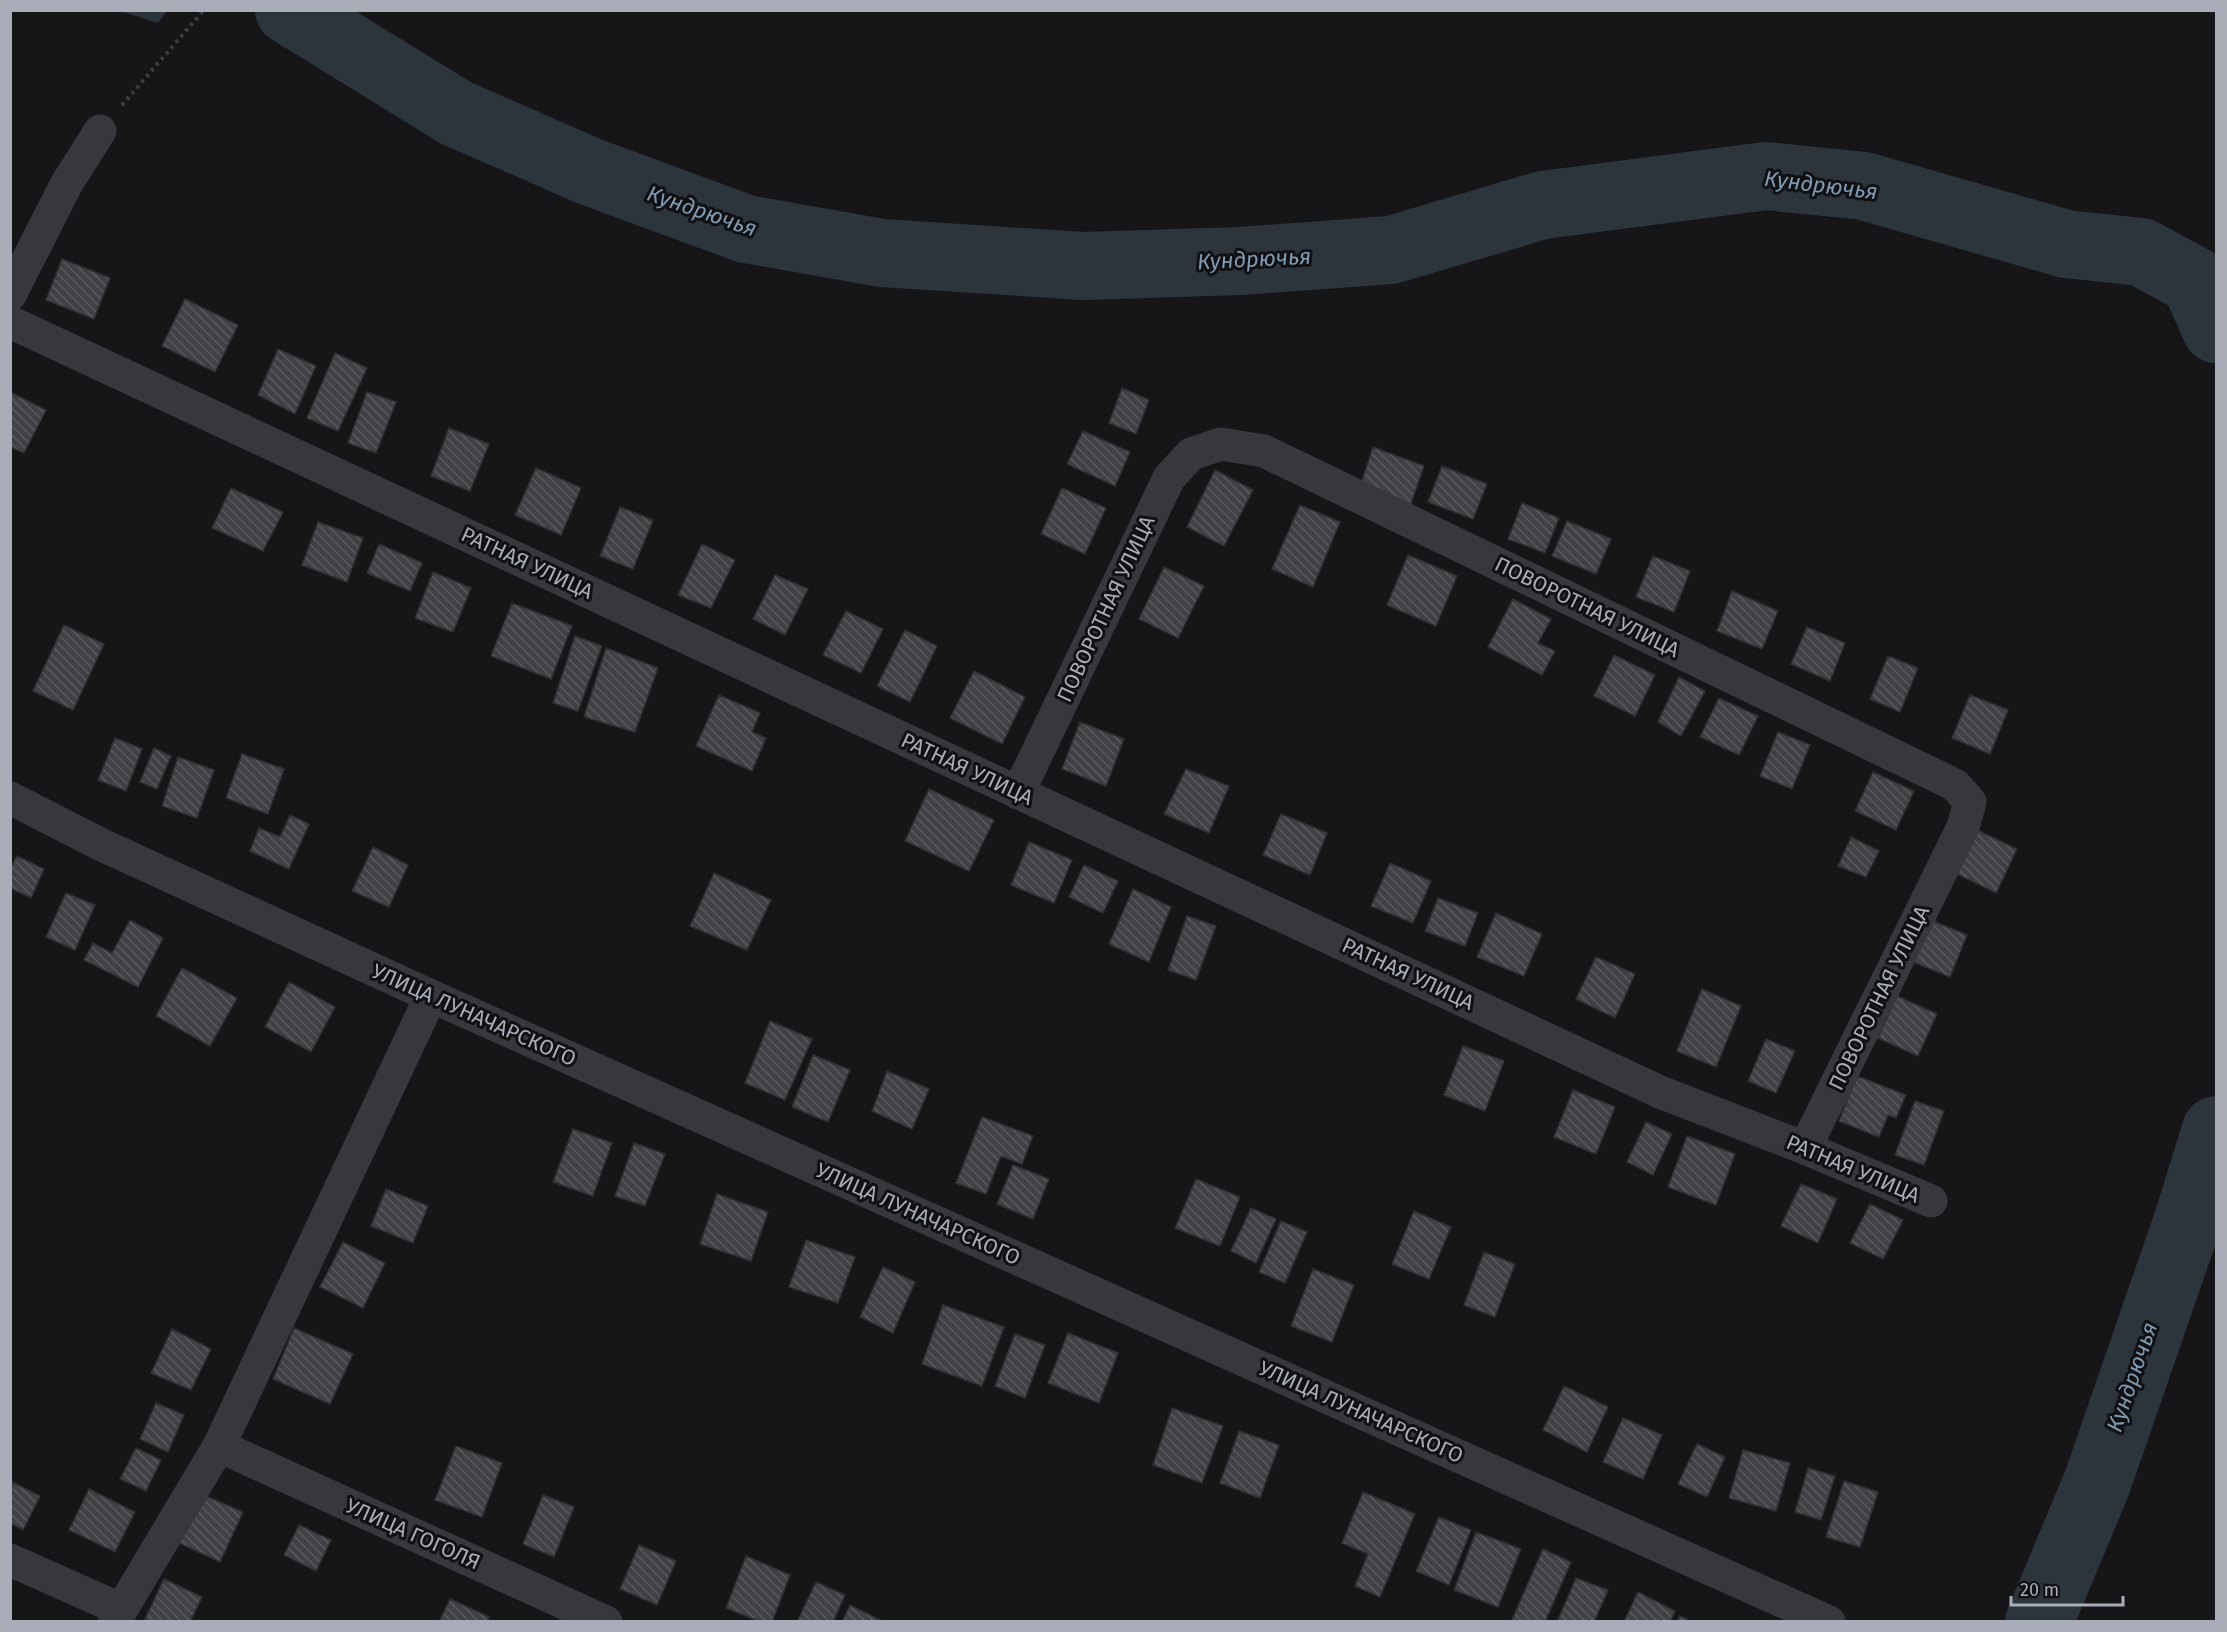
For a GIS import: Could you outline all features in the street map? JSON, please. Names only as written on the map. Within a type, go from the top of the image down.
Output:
[{"type":"street","points":[[10,295],[67,183],[100,130]]},
{"type":"street","name":"РАТНАЯ УЛИЦА","points":[[10,322],[1660,1092],[1931,1201]]},
{"type":"street","name":"ПОВОРОТНАЯ УЛИЦА","points":[[1018,793],[1169,478],[1191,454],[1221,444],[1264,452],[1955,784],[1970,802],[1964,827],[1804,1148]]},
{"type":"street","name":"УЛИЦА ЛУНАЧАРСКОГО","points":[[10,798],[102,844],[431,996],[1828,1622]]},
{"type":"street","points":[[10,1560],[117,1615],[219,1446],[431,996]]},
{"type":"street","name":"УЛИЦА ГОГОЛЯ","points":[[219,1446],[606,1622]]},
{"type":"path","points":[[100,130],[204,10]]},
{"type":"shaded area","points":[[167,10],[158,23],[120,11]]},
{"type":"building","points":[[62,259],[110,278],[94,319],[46,300]]},
{"type":"building","points":[[185,299],[238,325],[215,372],[162,346]]},
{"type":"building","points":[[278,349],[316,366],[295,414],[258,395]]},
{"type":"building","points":[[335,353],[367,368],[338,431],[307,418]]},
{"type":"building","points":[[1122,388],[1149,400],[1136,434],[1109,423]]},
{"type":"building","points":[[10,392],[46,410],[24,453],[10,447]]},
{"type":"building","points":[[367,392],[396,402],[376,453],[348,443]]},
{"type":"building","points":[[449,428],[489,444],[470,491],[431,476]]},
{"type":"building","points":[[1083,431],[1130,452],[1115,486],[1067,464]]},
{"type":"building","points":[[1373,447],[1424,466],[1408,512],[1358,493]]},
{"type":"building","points":[[1442,466],[1487,484],[1473,519],[1428,502]]},
{"type":"building","points":[[536,468],[581,488],[561,535],[515,515]]},
{"type":"building","points":[[1215,470],[1253,490],[1224,546],[1187,527]]},
{"type":"building","points":[[231,488],[283,512],[263,551],[212,528]]},
{"type":"building","points":[[1062,488],[1106,508],[1085,554],[1041,534]]},
{"type":"building","points":[[1522,503],[1559,518],[1545,553],[1508,539]]},
{"type":"building","points":[[1300,505],[1340,522],[1313,587],[1272,569]]},
{"type":"building","points":[[620,507],[653,520],[633,569],[600,556]]},
{"type":"building","points":[[1567,521],[1611,539],[1596,574],[1552,556]]},
{"type":"building","points":[[318,522],[363,538],[347,582],[302,565]]},
{"type":"building","points":[[379,544],[422,563],[410,591],[367,573]]},
{"type":"building","points":[[702,544],[735,560],[711,608],[678,595]]},
{"type":"building","points":[[1408,555],[1457,576],[1436,626],[1387,605]]},
{"type":"building","points":[[1653,556],[1690,571],[1674,612],[1636,597]]},
{"type":"building","points":[[1164,567],[1204,586],[1178,638],[1139,619]]},
{"type":"building","points":[[433,572],[471,588],[453,632],[415,618]]},
{"type":"building","points":[[775,575],[808,589],[785,635],[753,619]]},
{"type":"building","points":[[1732,591],[1778,611],[1762,649],[1717,631]]},
{"type":"building","points":[[1513,599],[1551,619],[1538,643],[1555,651],[1542,675],[1488,647]]},
{"type":"building","points":[[512,603],[572,626],[551,679],[491,656]]},
{"type":"building","points":[[846,611],[883,629],[861,673],[823,655]]},
{"type":"building","points":[[64,625],[104,644],[73,710],[33,691]]},
{"type":"building","points":[[1807,627],[1845,643],[1830,681],[1791,664]]},
{"type":"building","points":[[905,630],[937,646],[910,702],[877,686]]},
{"type":"building","points":[[575,636],[602,646],[578,711],[553,703]]},
{"type":"building","points":[[606,648],[658,668],[635,732],[584,717]]},
{"type":"building","points":[[1614,655],[1655,675],[1635,716],[1594,696]]},
{"type":"building","points":[[1888,656],[1918,668],[1900,712],[1870,699]]},
{"type":"building","points":[[974,671],[1025,697],[1002,744],[950,718]]},
{"type":"building","points":[[1679,677],[1705,691],[1681,736],[1658,722]]},
{"type":"building","points":[[719,695],[760,713],[752,732],[766,738],[752,771],[696,746]]},
{"type":"building","points":[[1970,695],[2008,710],[1990,754],[1952,738]]},
{"type":"building","points":[[1719,698],[1758,716],[1739,755],[1700,737]]},
{"type":"building","points":[[1080,722],[1124,739],[1106,786],[1062,769]]},
{"type":"building","points":[[1778,732],[1810,745],[1792,789],[1760,776]]},
{"type":"building","points":[[115,738],[142,749],[126,791],[98,780]]},
{"type":"building","points":[[154,748],[171,756],[157,789],[140,782]]},
{"type":"building","points":[[242,754],[284,769],[268,814],[226,798]]},
{"type":"building","points":[[178,757],[214,770],[197,818],[162,806]]},
{"type":"building","points":[[1186,769],[1229,786],[1209,833],[1164,814]]},
{"type":"building","points":[[1873,772],[1914,791],[1896,830],[1855,811]]},
{"type":"building","points":[[929,789],[994,820],[969,871],[905,841]]},
{"type":"building","points":[[1281,814],[1327,833],[1310,875],[1263,855]]},
{"type":"building","points":[[290,815],[309,824],[289,869],[250,851],[259,828],[280,837]]},
{"type":"building","points":[[1977,830],[2017,849],[1996,893],[1957,874]]},
{"type":"building","points":[[1851,837],[1879,851],[1866,877],[1838,866]]},
{"type":"building","points":[[1029,842],[1072,860],[1054,903],[1011,885]]},
{"type":"building","points":[[373,847],[408,865],[389,907],[352,891]]},
{"type":"building","points":[[17,856],[44,869],[31,898],[10,888],[10,869]]},
{"type":"building","points":[[1390,863],[1431,881],[1413,923],[1371,906]]},
{"type":"building","points":[[1084,865],[1118,881],[1103,913],[1069,897]]},
{"type":"building","points":[[714,873],[771,900],[747,950],[690,926]]},
{"type":"building","points":[[1133,889],[1171,907],[1149,962],[1109,944]]},
{"type":"building","points":[[66,893],[95,905],[75,950],[46,937]]},
{"type":"building","points":[[1438,898],[1478,913],[1465,946],[1425,931]]},
{"type":"building","points":[[1496,913],[1542,934],[1524,976],[1477,957]]},
{"type":"building","points":[[1187,916],[1216,926],[1196,980],[1168,970]]},
{"type":"building","points":[[1928,919],[1967,935],[1950,977],[1911,961]]},
{"type":"building","points":[[130,920],[163,938],[138,987],[84,960],[93,943],[112,953]]},
{"type":"building","points":[[1596,957],[1635,974],[1615,1018],[1576,999]]},
{"type":"building","points":[[182,968],[237,998],[210,1046],[156,1016]]},
{"type":"building","points":[[289,982],[335,1007],[311,1052],[265,1027]]},
{"type":"building","points":[[1702,989],[1741,1006],[1716,1067],[1677,1051]]},
{"type":"building","points":[[1897,996],[1937,1014],[1918,1056],[1878,1038]]},
{"type":"building","points":[[770,1021],[812,1039],[785,1100],[745,1083]]},
{"type":"building","points":[[1766,1039],[1795,1051],[1776,1093],[1748,1081]]},
{"type":"building","points":[[1463,1046],[1504,1061],[1485,1111],[1444,1095]]},
{"type":"building","points":[[813,1055],[850,1070],[828,1122],[792,1107]]},
{"type":"building","points":[[887,1071],[929,1089],[912,1129],[872,1111]]},
{"type":"building","points":[[1857,1076],[1906,1095],[1896,1118],[1888,1115],[1879,1137],[1839,1121]]},
{"type":"building","points":[[1573,1090],[1615,1107],[1596,1154],[1554,1137]]},
{"type":"building","points":[[1915,1101],[1944,1111],[1924,1165],[1895,1155]]},
{"type":"building","points":[[982,1117],[1033,1136],[1022,1164],[1001,1156],[986,1194],[956,1183]]},
{"type":"building","points":[[1646,1122],[1672,1134],[1653,1175],[1627,1162]]},
{"type":"building","points":[[573,1129],[612,1143],[593,1196],[553,1182]]},
{"type":"building","points":[[1687,1136],[1735,1154],[1716,1205],[1668,1187]]},
{"type":"building","points":[[634,1143],[665,1154],[645,1206],[615,1196]]},
{"type":"building","points":[[1013,1165],[1049,1179],[1033,1219],[997,1204]]},
{"type":"building","points":[[1196,1179],[1240,1197],[1220,1246],[1175,1228]]},
{"type":"building","points":[[1801,1184],[1837,1199],[1818,1243],[1781,1226]]},
{"type":"building","points":[[386,1189],[428,1206],[413,1243],[371,1226]]},
{"type":"building","points":[[717,1194],[768,1212],[751,1261],[700,1244]]},
{"type":"building","points":[[1870,1204],[1903,1220],[1883,1259],[1850,1243]]},
{"type":"building","points":[[1251,1208],[1276,1219],[1256,1263],[1231,1251]]},
{"type":"building","points":[[1414,1211],[1451,1227],[1429,1279],[1392,1264]]},
{"type":"building","points":[[1281,1221],[1307,1232],[1285,1283],[1259,1272]]},
{"type":"building","points":[[806,1240],[855,1257],[838,1303],[789,1287]]},
{"type":"building","points":[[343,1242],[385,1263],[363,1308],[320,1287]]},
{"type":"building","points":[[1484,1252],[1515,1264],[1495,1317],[1464,1305]]},
{"type":"building","points":[[883,1267],[915,1282],[893,1333],[860,1317]]},
{"type":"building","points":[[1313,1269],[1354,1285],[1332,1342],[1291,1326]]},
{"type":"building","points":[[943,1305],[1004,1327],[982,1386],[922,1364]]},
{"type":"building","points":[[294,1328],[353,1354],[330,1404],[273,1379]]},
{"type":"building","points":[[172,1329],[211,1349],[191,1390],[151,1373]]},
{"type":"building","points":[[1068,1333],[1118,1353],[1099,1403],[1048,1383]]},
{"type":"building","points":[[1015,1334],[1045,1345],[1025,1398],[995,1386]]},
{"type":"building","points":[[1564,1386],[1608,1407],[1587,1452],[1543,1430]]},
{"type":"building","points":[[156,1403],[184,1415],[168,1452],[140,1439]]},
{"type":"building","points":[[1172,1408],[1223,1426],[1202,1483],[1153,1465]]},
{"type":"building","points":[[1623,1418],[1662,1435],[1643,1479],[1603,1462]]},
{"type":"building","points":[[1239,1431],[1279,1445],[1260,1498],[1220,1483]]},
{"type":"building","points":[[1697,1444],[1725,1457],[1707,1497],[1678,1484]]},
{"type":"building","points":[[456,1446],[502,1463],[482,1517],[435,1500]]},
{"type":"building","points":[[136,1448],[161,1460],[146,1491],[120,1479]]},
{"type":"building","points":[[1743,1450],[1790,1463],[1776,1511],[1729,1498]]},
{"type":"building","points":[[1808,1468],[1835,1476],[1821,1520],[1795,1512]]},
{"type":"building","points":[[1844,1481],[1878,1492],[1860,1547],[1826,1537]]},
{"type":"building","points":[[12,1482],[40,1496],[23,1530],[10,1523]]},
{"type":"building","points":[[89,1489],[135,1512],[115,1552],[69,1530]]},
{"type":"building","points":[[1363,1492],[1415,1514],[1380,1597],[1355,1586],[1368,1554],[1342,1543]]},
{"type":"building","points":[[201,1494],[243,1512],[220,1562],[179,1543]]},
{"type":"building","points":[[543,1495],[574,1507],[554,1557],[523,1544]]},
{"type":"building","points":[[1439,1517],[1471,1530],[1449,1585],[1416,1571]]},
{"type":"building","points":[[299,1525],[331,1540],[316,1571],[284,1555]]},
{"type":"building","points":[[1476,1532],[1521,1549],[1498,1607],[1454,1590]]},
{"type":"building","points":[[639,1545],[676,1561],[657,1605],[620,1589]]},
{"type":"building","points":[[1543,1549],[1571,1562],[1545,1622],[1511,1622]]},
{"type":"building","points":[[746,1556],[790,1575],[772,1622],[761,1622],[726,1608]]},
{"type":"building","points":[[1576,1578],[1608,1590],[1594,1622],[1557,1622]]},
{"type":"building","points":[[164,1579],[202,1597],[190,1622],[149,1622],[145,1619]]},
{"type":"building","points":[[816,1582],[845,1595],[833,1622],[797,1622]]},
{"type":"building","points":[[1638,1592],[1675,1611],[1670,1622],[1624,1622]]},
{"type":"building","points":[[450,1599],[489,1617],[487,1622],[439,1622]]},
{"type":"building","points":[[850,1605],[882,1621],[882,1622],[842,1622]]},
{"type":"building","points":[[1680,1616],[1692,1622],[1677,1622]]},
{"type":"waterway","name":"Кундрючья","points":[[289,10],[456,113],[591,172],[746,229],[882,253],[1083,266],[1240,261],[1391,250],[1543,205],[1766,176],[1864,186],[2066,244],[2141,252],[2195,281],[2216,329]]},
{"type":"waterway","name":"Кундрючья","points":[[2039,1622],[2097,1483],[2187,1223],[2216,1130]]}]
